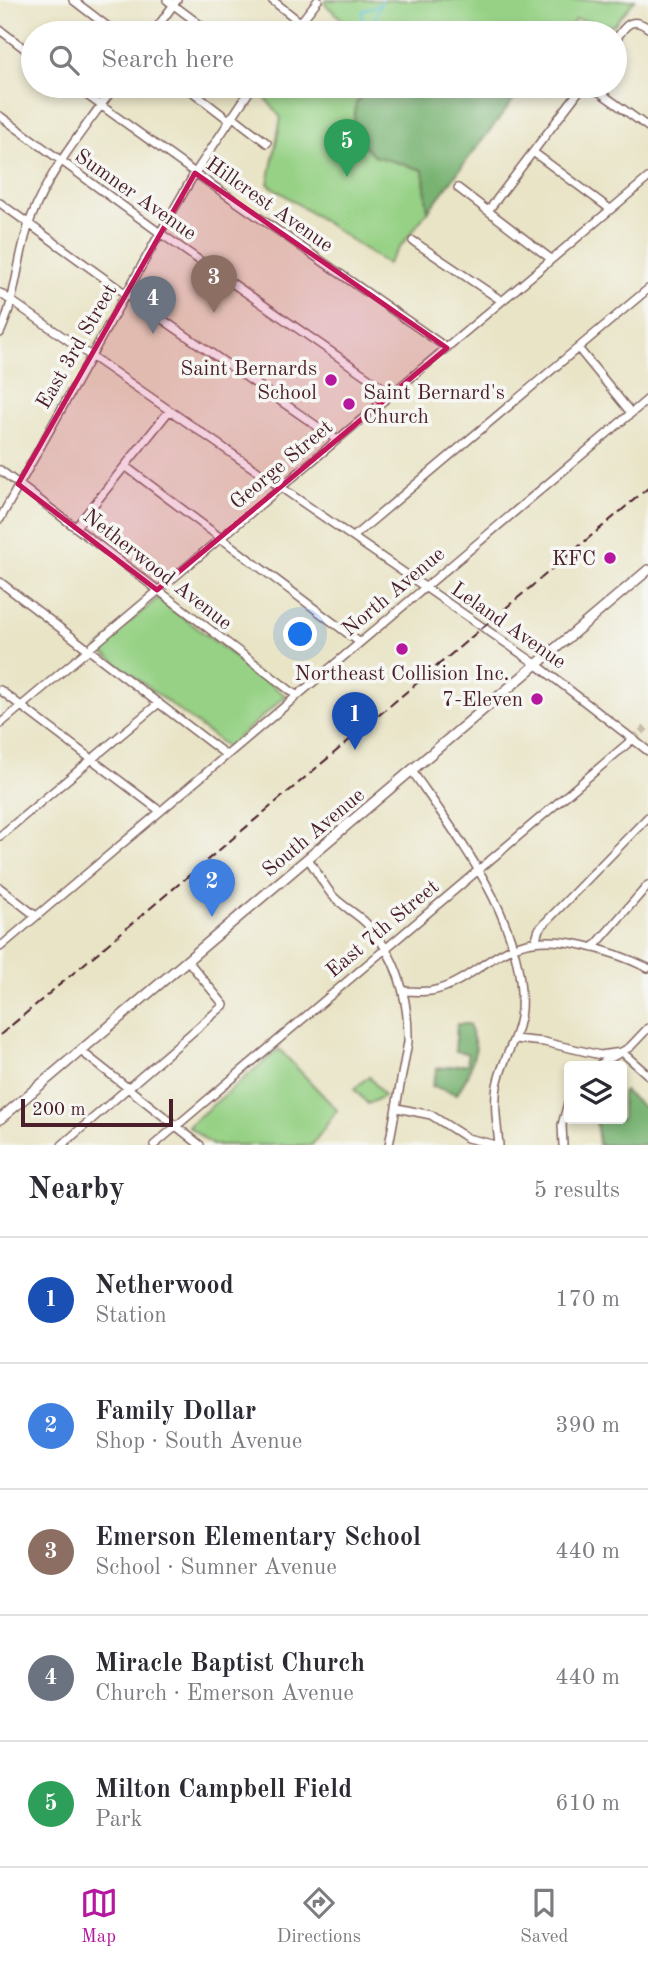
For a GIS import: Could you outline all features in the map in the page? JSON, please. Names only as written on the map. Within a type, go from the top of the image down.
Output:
[{"type":"main road","name":"South Avenue","points":[[0,1119],[648,570]]},
{"type":"street","points":[[73,0],[100,21]]},
{"type":"street","points":[[272,0],[299,21]]},
{"type":"street","points":[[301,21],[318,0]]},
{"type":"street","points":[[161,21],[173,2],[196,21]]},
{"type":"street","points":[[627,25],[632,22],[640,23],[648,28]]},
{"type":"street","points":[[0,30],[21,46]]},
{"type":"street","name":"Hillcrest Avenue","points":[[91,98],[447,348]]},
{"type":"street","points":[[0,333],[11,301],[29,225],[42,193],[60,162],[107,98]]},
{"type":"street","points":[[202,98],[267,142]]},
{"type":"street","name":"East 3rd Street","points":[[0,519],[160,233],[195,173],[245,98]]},
{"type":"street","points":[[488,211],[574,98]]},
{"type":"street","points":[[608,98],[648,127]]},
{"type":"street","name":"Sumner Avenue","points":[[0,116],[160,233],[392,394]]},
{"type":"street","points":[[533,152],[610,209]]},
{"type":"street","name":"George Street","points":[[0,724],[648,177]]},
{"type":"street","points":[[458,188],[551,259]]},
{"type":"street","points":[[0,203],[337,440]]},
{"type":"street","points":[[413,241],[502,301]]},
{"type":"street","points":[[353,537],[648,289]]},
{"type":"street","name":"Leland Avenue","points":[[0,293],[536,664],[648,751]]},
{"type":"street","points":[[579,348],[631,413]]},
{"type":"street","name":"North Avenue","points":[[0,947],[648,399]]},
{"type":"street","points":[[76,527],[169,411]]},
{"type":"street","points":[[125,466],[359,642]]},
{"type":"street","name":"Netherwood Avenue","points":[[0,470],[296,695]]},
{"type":"street","points":[[0,582],[225,754]]},
{"type":"street","points":[[0,690],[160,811]]},
{"type":"street","points":[[0,836],[159,703]]},
{"type":"street","name":"East 7th Street","points":[[153,1145],[633,739]]},
{"type":"street","points":[[397,1108],[430,1115],[467,1138],[498,1145],[495,1097],[521,1009],[514,947],[464,847],[412,771]]},
{"type":"street","points":[[535,942],[539,929],[648,817]]},
{"type":"street","points":[[308,859],[332,895],[365,922],[385,948],[403,991],[409,1026],[408,1042],[388,1145]]},
{"type":"street","points":[[593,948],[648,885]]},
{"type":"street","points":[[0,888],[36,916]]},
{"type":"street","points":[[403,991],[431,991],[446,987],[514,947],[535,942],[593,948],[648,968]]},
{"type":"street","points":[[62,1145],[224,1005],[188,961]]},
{"type":"street","points":[[606,1061],[637,1041],[648,1028]]},
{"type":"street","points":[[513,1039],[544,1042],[600,1055],[622,1052],[648,1075]]},
{"type":"street","points":[[80,1051],[201,1145]]},
{"type":"street","points":[[563,1145],[564,1118]]},
{"type":"highlighted area","points":[[195,173],[447,348],[157,590],[18,484]]},
{"type":"green space","points":[[327,0],[635,0],[617,21],[344,21],[324,3]]},
{"type":"green space","points":[[265,98],[361,98],[356,103],[375,156],[423,170],[428,211],[387,264],[268,184],[281,118]]},
{"type":"green space","points":[[361,98],[515,98],[428,211],[423,170],[375,156],[352,136],[356,103]]},
{"type":"green space","points":[[158,598],[286,696],[227,747],[98,649]]},
{"type":"green space","points":[[457,1024],[469,1024],[476,1048],[468,1075],[457,1094],[432,1086],[437,1069],[468,1064],[467,1053],[455,1051]]},
{"type":"green space","points":[[279,1049],[337,1110],[312,1145],[212,1145],[188,1126]]},
{"type":"green space","points":[[369,1076],[384,1096],[368,1104],[354,1089]]},
{"type":"green space","points":[[627,1094],[648,1111],[648,1145],[599,1145],[596,1124],[627,1124]]},
{"type":"waterway","points":[[372,21],[382,0]]},
{"type":"waterway","points":[[362,21],[362,11],[381,4]]},
{"type":"tunnel","points":[[633,739],[648,726]]},
{"type":"railway","points":[[0,1035],[648,488]]},
{"type":"place","name":"Milton Campbell Field","points":[[347,177]]},
{"type":"place","name":"Emerson Elementary School","points":[[214,313]]},
{"type":"place","name":"Miracle Baptist Church","points":[[153,334]]},
{"type":"place","name":"Saint Bernards School","points":[[331,380]]},
{"type":"place","name":"Saint Bernard's Church","points":[[349,404]]},
{"type":"place","name":"KFC","points":[[610,558]]},
{"type":"place","name":"Northeast Collision Inc.","points":[[402,649]]},
{"type":"place","name":"7-Eleven","points":[[537,699]]},
{"type":"place","name":"Netherwood","points":[[355,750]]},
{"type":"place","name":"Family Dollar","points":[[212,917]]}]
